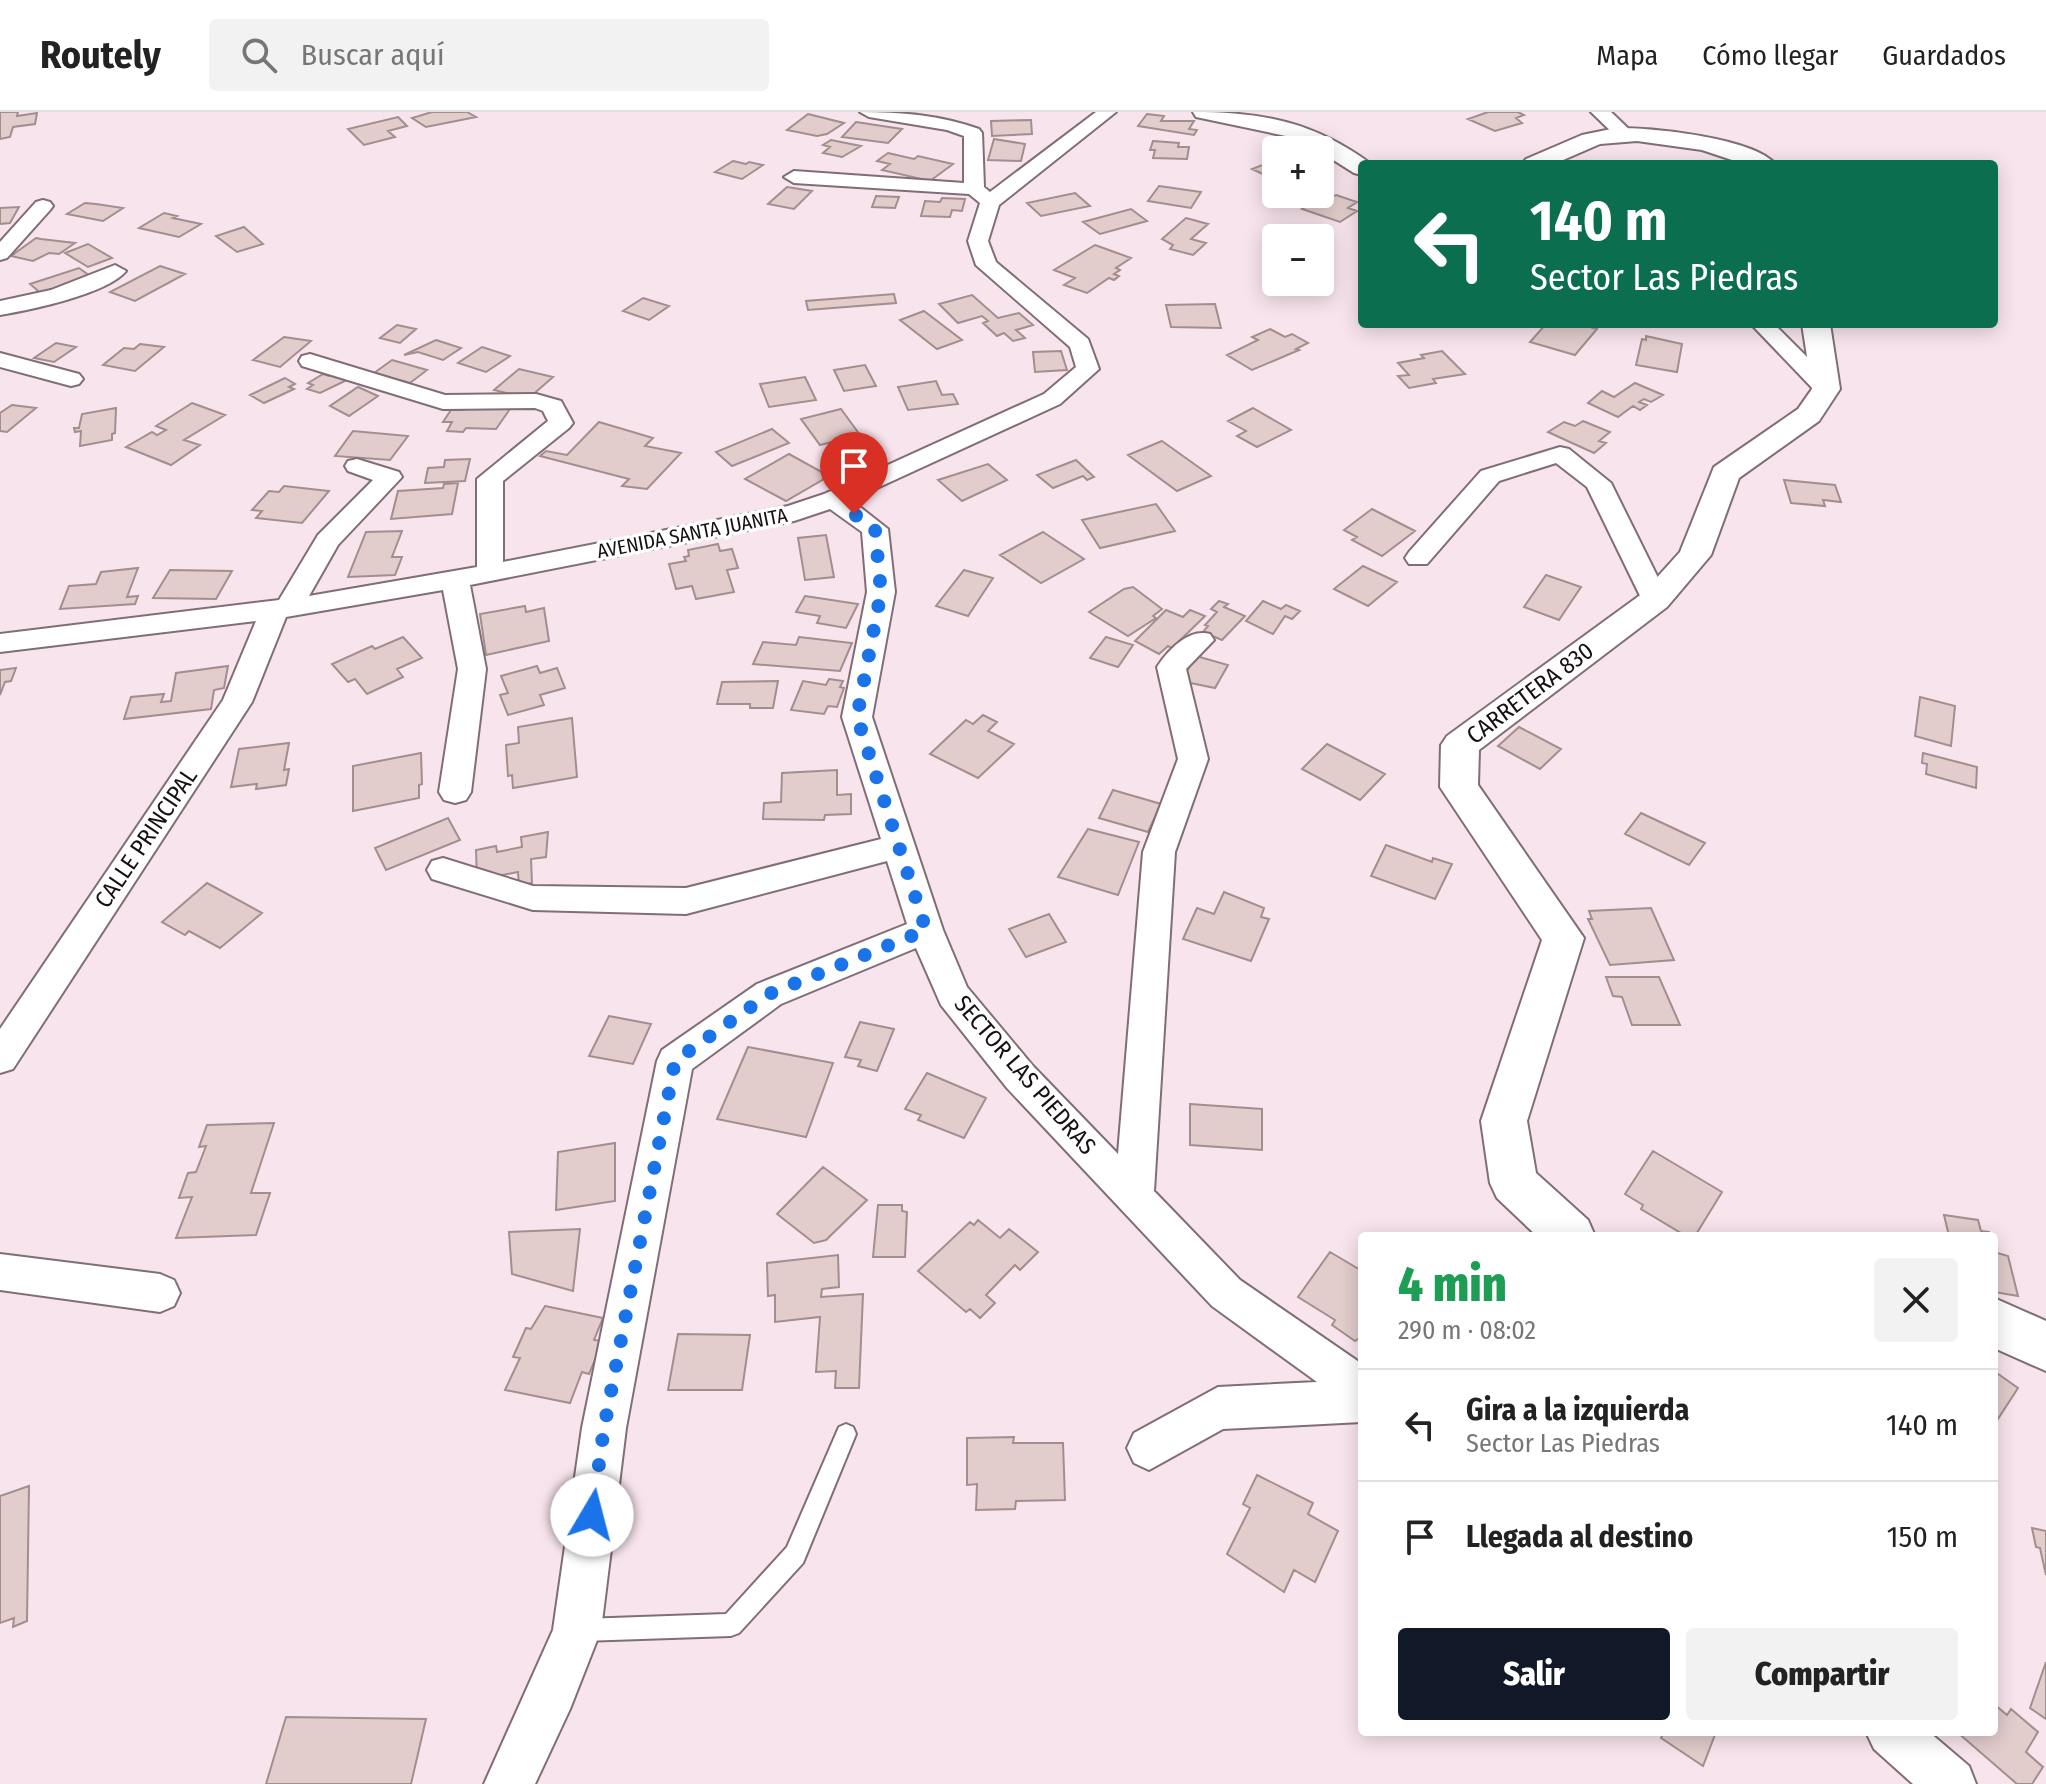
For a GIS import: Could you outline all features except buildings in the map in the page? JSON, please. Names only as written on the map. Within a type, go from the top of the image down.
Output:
[{"type":"street","points":[[869,112],[951,125],[973,133],[982,196]]},
{"type":"street","points":[[794,177],[982,196],[1107,112]]},
{"type":"street","points":[[1204,112],[1307,134],[1358,166]]},
{"type":"street","points":[[1600,112],[1626,135]]},
{"type":"street","points":[[1544,160],[1598,138],[1626,135],[1683,140],[1740,152],[1755,160]]},
{"type":"street","name":"AVENIDA SANTA JUANITA","points":[[0,643],[281,609],[455,580],[794,513],[833,499],[1052,399],[1088,369],[1080,344],[986,265],[978,241],[982,196]]},
{"type":"street","points":[[0,254],[43,206]]},
{"type":"street","points":[[0,308],[45,301],[84,287],[115,271]]},
{"type":"street","points":[[1766,328],[1826,389]]},
{"type":"street","points":[[1817,328],[1826,389]]},
{"type":"street","points":[[0,360],[71,379]]},
{"type":"street","points":[[310,361],[443,402],[536,401],[553,406],[561,423],[490,479],[490,573]]},
{"type":"street","name":"CARRETERA 830","points":[[1567,1232],[1514,1183],[1504,1121],[1563,938],[1459,787],[1460,745],[1655,600],[1695,555],[1725,474],[1809,415],[1826,389]]},
{"type":"street","points":[[1418,558],[1490,476],[1560,454],[1598,483],[1655,600]]},
{"type":"street","name":"CALLE PRINCIPAL","points":[[0,1058],[237,702],[281,609],[327,541],[390,477],[357,466]]},
{"type":"street","name":"SECTOR LAS PIEDRAS","points":[[833,499],[875,529],[881,592],[857,717],[926,930],[953,995],[1020,1077],[1226,1293],[1358,1386]]},
{"type":"street","points":[[455,580],[472,669],[455,792]]},
{"type":"street","points":[[1134,1196],[1159,852],[1193,759],[1171,667],[1200,640]]},
{"type":"street","points":[[443,870],[533,898],[686,901],[899,846]]},
{"type":"street","points":[[509,1784],[553,1692],[577,1630],[604,1428],[675,1061],[769,994],[926,930]]},
{"type":"street","points":[[0,1272],[160,1293]]},
{"type":"street","points":[[1998,1324],[2046,1347]]},
{"type":"street","points":[[1149,1448],[1218,1408],[1358,1401]]},
{"type":"street","points":[[1896,1736],[1951,1784]]},
{"type":"lane","points":[[577,1630],[731,1625],[795,1555],[846,1434]]},
{"type":"route","points":[[592,1515],[604,1428],[675,1061],[769,994],[926,930],[857,717],[881,592],[875,529],[854,514]]}]
